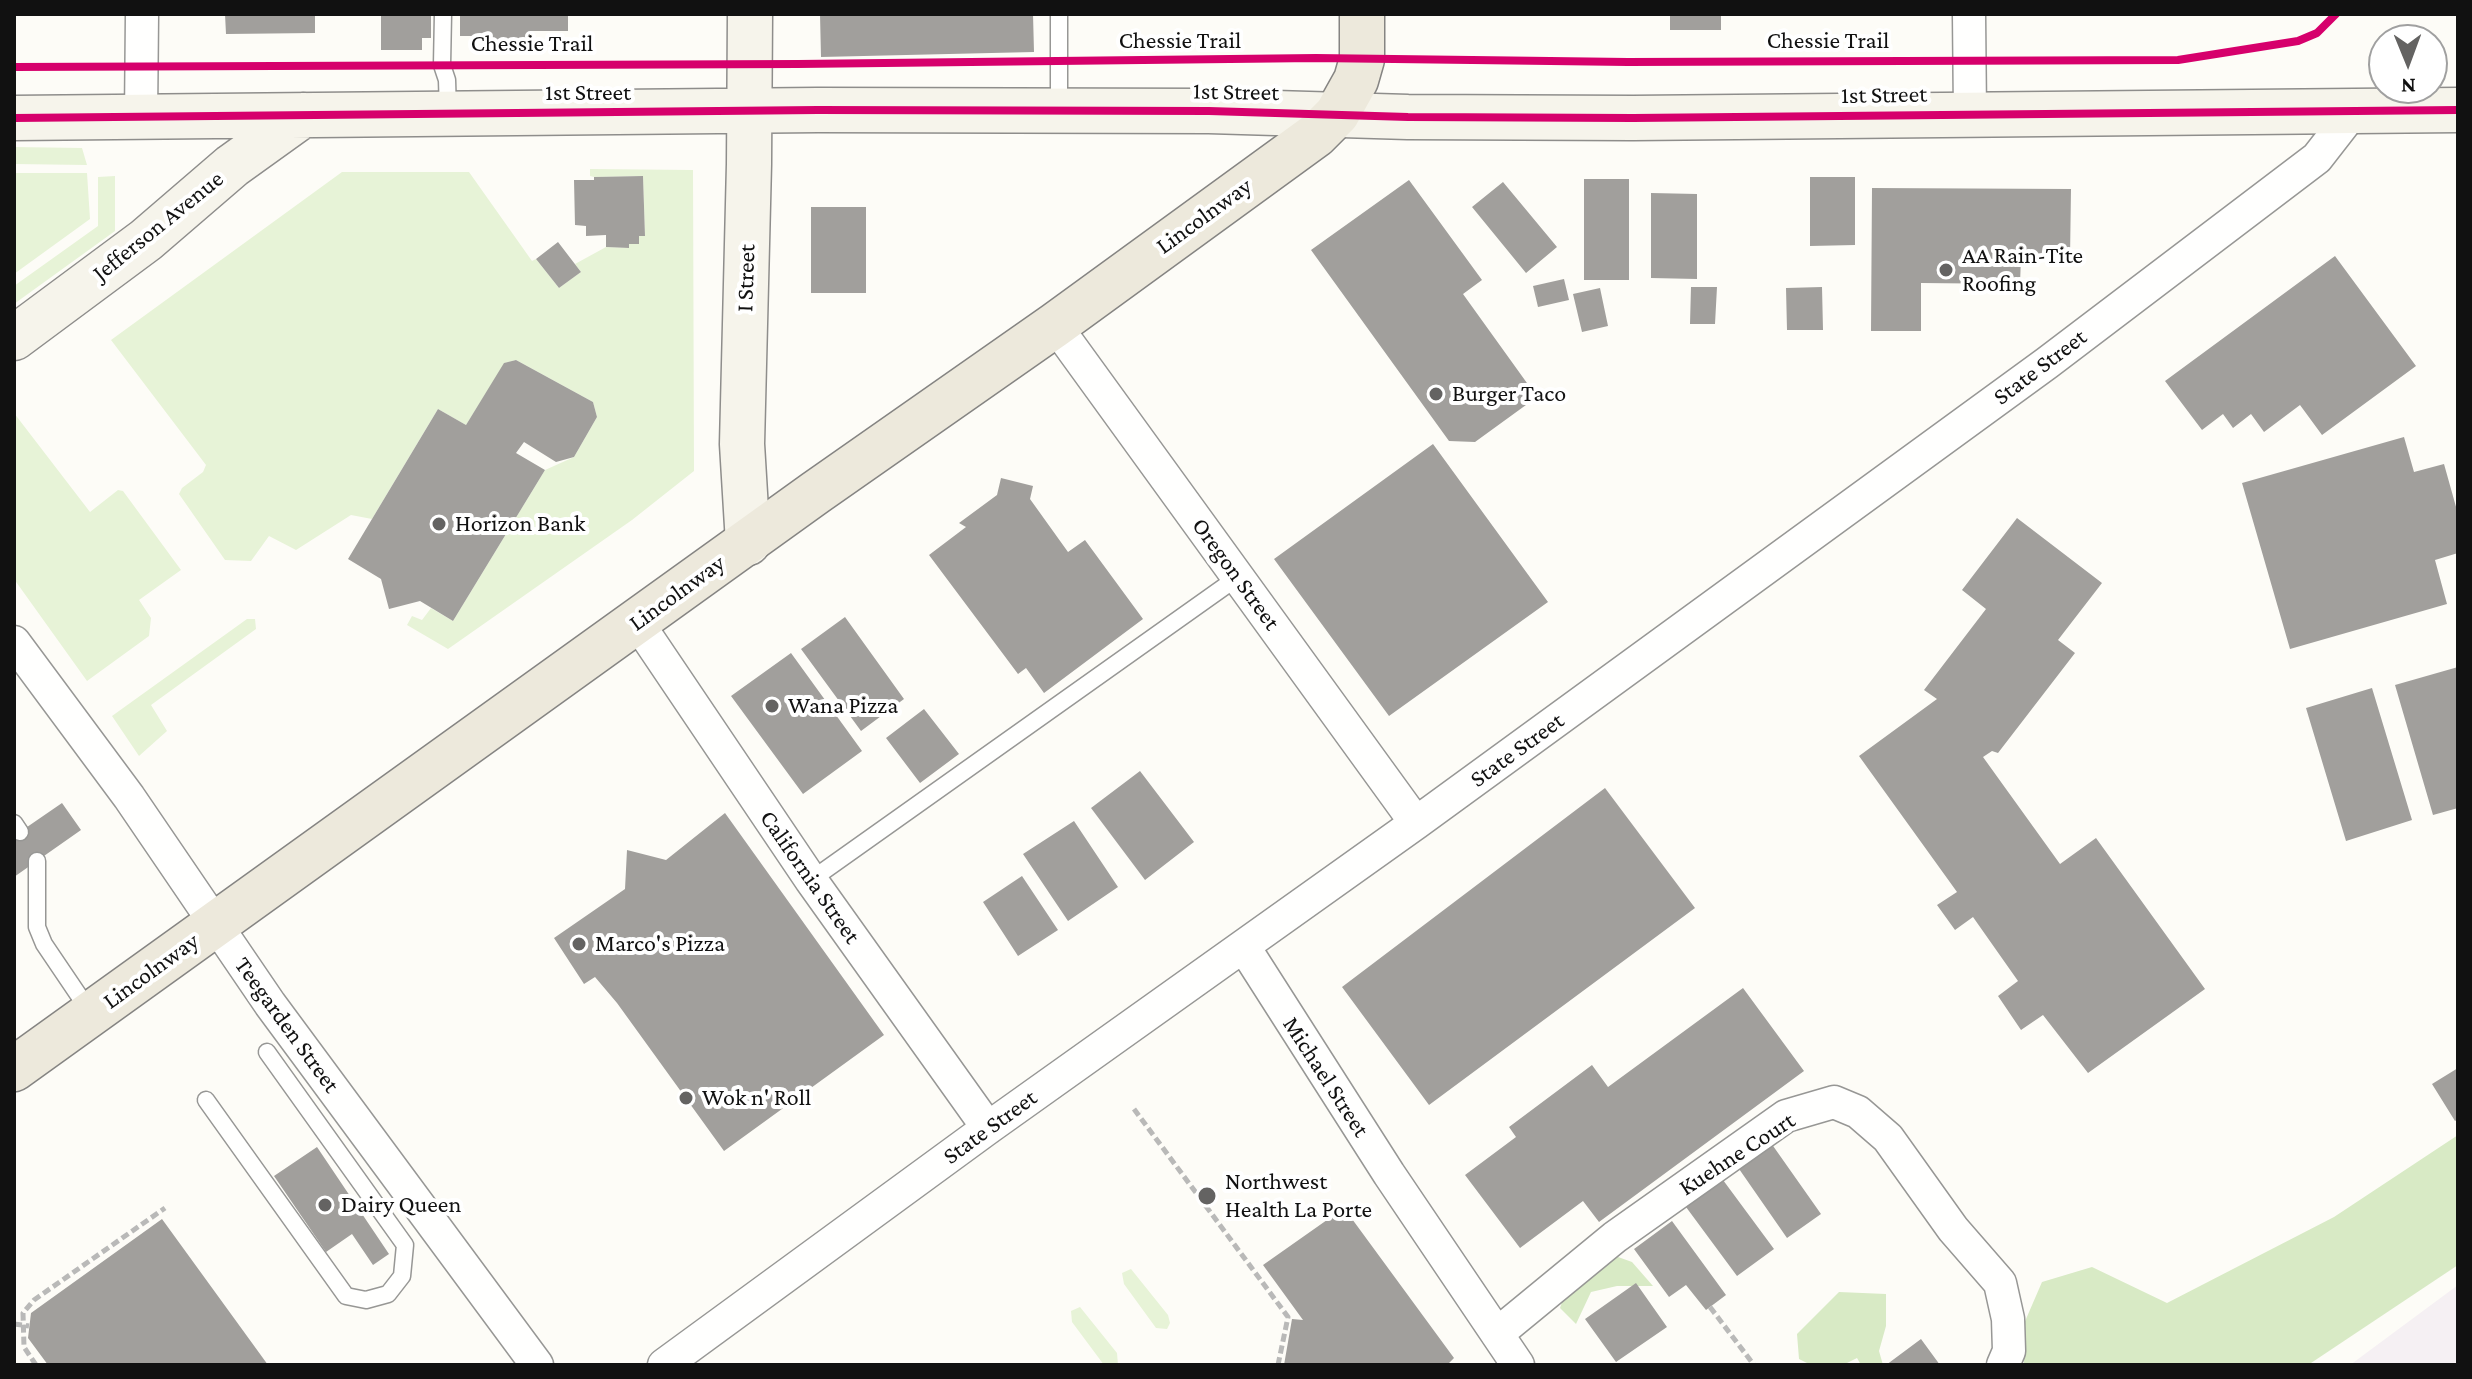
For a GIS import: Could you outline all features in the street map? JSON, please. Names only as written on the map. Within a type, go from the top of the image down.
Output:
[{"type":"main road","name":"Lincolnway","points":[[14,1069],[1316,135],[1337,114],[1349,96],[1362,59],[1362,14]]},
{"type":"street","points":[[141,118],[142,14]]},
{"type":"street","name":"I Street","points":[[748,543],[742,436],[750,14]]},
{"type":"street","points":[[1969,14],[1970,114]]},
{"type":"street","name":"1st Street","points":[[14,118],[1059,110],[1633,118],[2458,110]]},
{"type":"street","name":"State Street","points":[[664,1365],[988,1128],[1416,823],[2059,354],[2317,158],[2352,113]]},
{"type":"street","name":"Jefferson Avenue","points":[[14,338],[146,240],[232,166],[303,115]]},
{"type":"street","name":"Oregon Street","points":[[1055,325],[1416,823]]},
{"type":"street","name":"California Street","points":[[637,622],[811,880],[988,1128]]},
{"type":"street","name":"Teegarden Street","points":[[14,642],[129,797],[278,1015],[537,1365]]},
{"type":"street","name":"Michael Street","points":[[1244,947],[1389,1174],[1518,1365]]},
{"type":"street","name":"Kuehne Court","points":[[1497,1334],[1615,1237],[1786,1116],[1834,1102],[1858,1112],[1888,1138],[1953,1229],[2000,1283],[2008,1319],[2009,1351],[2003,1365]]},
{"type":"lane","points":[[443,14],[442,65],[447,80],[448,114]]},
{"type":"lane","points":[[1059,14],[1059,110]]},
{"type":"lane","points":[[811,880],[1238,577]]},
{"type":"lane","points":[[37,861],[37,927],[44,944],[91,1014]]},
{"type":"lane","points":[[206,1100],[346,1296],[366,1300],[388,1294],[402,1276],[405,1245],[267,1052]]},
{"type":"path","points":[[1134,1109],[1288,1317],[1278,1365]]},
{"type":"path","points":[[36,1365],[24,1347],[26,1325],[23,1313],[34,1300],[165,1208]]},
{"type":"path","points":[[1710,1307],[1754,1365]]},
{"type":"path","points":[[14,1324],[26,1325]]},
{"type":"shaded area","points":[[2458,1285],[2458,1365],[2350,1365]]},
{"type":"green space","points":[[14,147],[82,148],[87,165],[14,164]]},
{"type":"green space","points":[[590,169],[693,170],[694,471],[632,520],[448,649],[407,625],[412,616],[422,620],[431,608],[453,621],[545,470],[574,457],[597,417],[593,402],[516,360],[505,363],[466,425],[438,409],[372,519],[351,515],[296,550],[269,536],[251,561],[225,560],[179,494],[203,472],[206,465],[111,340],[342,172],[469,172],[532,261],[536,259],[559,288],[581,272],[575,264],[606,247],[629,248],[629,244],[639,243],[639,236],[645,236],[643,176],[594,177],[590,176]]},
{"type":"green space","points":[[14,173],[87,173],[90,219],[14,274]]},
{"type":"green space","points":[[115,176],[115,231],[14,304],[14,286],[98,226],[98,177]]},
{"type":"green space","points":[[14,413],[90,512],[118,490],[123,491],[181,570],[139,600],[151,618],[149,636],[87,681],[14,579]]},
{"type":"green space","points":[[247,619],[255,619],[256,629],[151,705],[167,731],[139,756],[112,716]]},
{"type":"green space","points":[[2458,1135],[2458,1265],[2308,1365],[2024,1365],[2023,1326],[2042,1282],[2092,1267],[2167,1303],[2334,1217]]},
{"type":"green space","points":[[1607,1253],[1632,1262],[1653,1286],[1617,1286],[1591,1292],[1576,1324],[1560,1308],[1569,1282]]},
{"type":"green space","points":[[1131,1269],[1168,1315],[1170,1323],[1167,1329],[1156,1328],[1124,1284],[1122,1273]]},
{"type":"green space","points":[[1839,1292],[1886,1294],[1886,1326],[1879,1351],[1883,1365],[1861,1365],[1857,1358],[1843,1365],[1811,1365],[1799,1359],[1797,1334]]},
{"type":"green space","points":[[1080,1307],[1117,1353],[1118,1365],[1104,1365],[1072,1322],[1071,1311]]},
{"type":"building","points":[[225,14],[315,14],[315,33],[226,34]]},
{"type":"building","points":[[381,14],[431,14],[431,38],[422,38],[422,50],[381,50]]},
{"type":"building","points":[[460,14],[568,14],[568,31],[530,31],[530,51],[485,51],[485,36],[460,36]]},
{"type":"building","points":[[820,14],[1033,14],[1034,52],[821,57]]},
{"type":"building","points":[[1670,14],[1721,14],[1721,30],[1670,30]]},
{"type":"building","points":[[643,176],[645,236],[639,236],[639,244],[629,244],[629,248],[606,247],[606,235],[586,236],[586,226],[575,225],[574,180]]},
{"type":"building","points":[[1810,177],[1855,177],[1855,245],[1810,246]]},
{"type":"building","points":[[1584,179],[1629,179],[1629,280],[1584,280]]},
{"type":"building","points":[[1409,180],[1482,280],[1463,294],[1537,397],[1475,442],[1449,441],[1311,250]]},
{"type":"building","points":[[1503,182],[1557,247],[1526,273],[1472,207]]},
{"type":"building","name":"AA Rain-Tite Roofing","points":[[1872,188],[2071,189],[2070,258],[2021,257],[2020,284],[1921,283],[1921,331],[1871,331]]},
{"type":"building","points":[[1651,193],[1697,194],[1697,279],[1651,278]]},
{"type":"building","points":[[811,207],[866,207],[866,293],[811,293]]},
{"type":"building","points":[[558,242],[581,272],[559,288],[536,259]]},
{"type":"building","points":[[2335,256],[2416,366],[2322,435],[2300,405],[2264,432],[2251,414],[2233,428],[2223,414],[2202,430],[2165,381]]},
{"type":"building","points":[[1564,279],[1569,300],[1538,307],[1533,286]]},
{"type":"building","points":[[1691,287],[1717,287],[1715,324],[1690,324]]},
{"type":"building","points":[[1822,287],[1823,330],[1787,330],[1786,288]]},
{"type":"building","points":[[1600,288],[1608,326],[1582,332],[1573,294]]},
{"type":"building","points":[[516,360],[593,402],[597,417],[574,457],[556,462],[524,442],[516,453],[545,470],[453,621],[420,601],[389,609],[381,579],[348,559],[438,409],[466,425],[504,363]]},
{"type":"building","points":[[2404,437],[2414,472],[2444,464],[2458,514],[2458,553],[2435,560],[2447,604],[2290,649],[2242,483]]},
{"type":"building","points":[[1433,444],[1548,602],[1389,716],[1274,559]]},
{"type":"building","points":[[1001,478],[1033,486],[1030,499],[1068,552],[1085,540],[1143,619],[1044,693],[1026,668],[1018,674],[929,555],[966,527],[959,523],[997,495]]},
{"type":"building","points":[[2017,518],[2102,583],[2058,640],[2075,653],[1998,753],[1992,751],[1983,757],[2060,864],[2096,838],[2205,989],[2088,1073],[2043,1015],[2021,1030],[1998,996],[2018,981],[1973,917],[1955,930],[1937,905],[1957,892],[1859,756],[1937,699],[1924,690],[1986,609],[1962,590]]},
{"type":"building","points":[[845,617],[904,699],[861,731],[801,649]]},
{"type":"building","points":[[791,653],[862,751],[803,794],[731,696]]},
{"type":"building","points":[[2458,667],[2458,808],[2433,815],[2395,685]]},
{"type":"building","points":[[2372,688],[2412,820],[2346,841],[2306,708]]},
{"type":"building","points":[[924,709],[959,754],[920,783],[886,738]]},
{"type":"building","points":[[1140,771],[1194,842],[1145,880],[1091,808]]},
{"type":"building","points":[[1605,788],[1695,908],[1429,1105],[1342,987]]},
{"type":"building","points":[[62,803],[81,830],[14,877],[14,836]]},
{"type":"building","points":[[725,813],[884,1035],[724,1151],[617,1003],[595,977],[584,984],[554,938],[625,889],[627,850],[666,860]]},
{"type":"building","points":[[1074,821],[1118,887],[1068,921],[1023,854]]},
{"type":"building","points":[[1022,876],[1058,930],[1018,956],[983,902]]},
{"type":"building","points":[[1743,988],[1804,1071],[1599,1222],[1583,1201],[1520,1248],[1465,1175],[1516,1137],[1509,1127],[1592,1065],[1608,1087]]},
{"type":"building","points":[[2458,1068],[2458,1119],[2455,1121],[2432,1084]]},
{"type":"building","points":[[1771,1143],[1821,1214],[1787,1238],[1737,1166]]},
{"type":"building","name":"Dairy Queen","points":[[317,1147],[389,1254],[373,1265],[352,1234],[326,1252],[274,1176]]},
{"type":"building","points":[[1723,1180],[1774,1249],[1737,1276],[1686,1207]]},
{"type":"building","points":[[1344,1208],[1454,1358],[1447,1365],[1284,1365],[1292,1319],[1303,1320],[1263,1265]]},
{"type":"building","points":[[162,1219],[268,1365],[48,1365],[28,1338],[31,1313]]},
{"type":"building","points":[[1672,1221],[1726,1295],[1706,1310],[1686,1285],[1669,1297],[1634,1249]]},
{"type":"building","points":[[1636,1283],[1667,1327],[1616,1362],[1585,1319]]},
{"type":"building","points":[[1921,1339],[1940,1365],[1886,1365]]},
{"type":"cycle path","name":"Chessie Trail","points":[[14,67],[798,64],[1316,58],[1628,62],[2178,60],[2298,41],[2317,33],[2336,14]]},
{"type":"cycle path","points":[[14,118],[818,110],[1209,111],[1408,117],[1633,118],[2458,110]]},
{"type":"place","name":"AA Rain-Tite Roofing","points":[[1946,270]]},
{"type":"place","name":"Burger Taco","points":[[1436,394]]},
{"type":"place","name":"Horizon Bank","points":[[439,524]]},
{"type":"place","name":"Wana Pizza","points":[[772,706]]},
{"type":"place","name":"Marco's Pizza","points":[[579,944]]},
{"type":"place","name":"Wok n' Roll","points":[[686,1098]]},
{"type":"place","name":"Northwest Health La Porte","points":[[1207,1196]]},
{"type":"place","name":"Dairy Queen","points":[[325,1205]]}]
